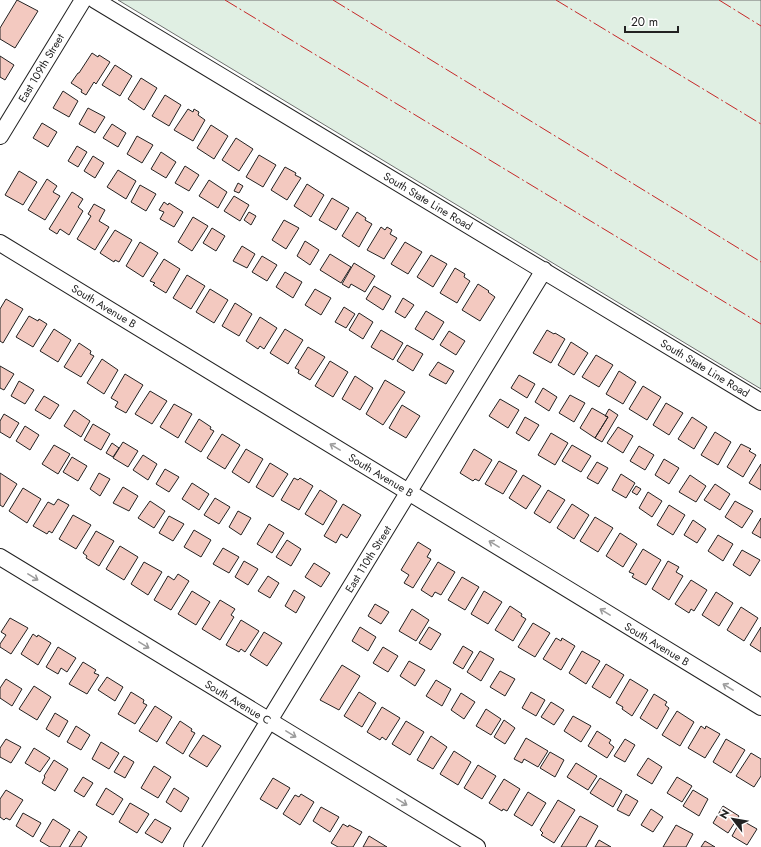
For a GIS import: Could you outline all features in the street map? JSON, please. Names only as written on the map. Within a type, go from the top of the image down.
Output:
[{"type":"street","name":"East 109th Street","points":[[0,136],[83,0]]},
{"type":"street","name":"South State Line Road","points":[[95,0],[761,402]]},
{"type":"street","name":"South Avenue B","points":[[0,243],[761,707]]},
{"type":"street","name":"East 110th Street","points":[[192,847],[544,270]]},
{"type":"street","name":"South Avenue C","points":[[0,557],[477,847]]},
{"type":"green space","points":[[118,0],[761,0],[761,389]]},
{"type":"building","points":[[17,0],[38,11],[15,48],[0,39],[0,28]]},
{"type":"building","points":[[92,53],[98,57],[99,55],[110,62],[96,84],[94,82],[86,95],[81,92],[82,90],[71,83]]},
{"type":"building","points":[[0,56],[14,65],[5,80],[0,77]]},
{"type":"building","points":[[115,65],[132,76],[120,96],[102,85]]},
{"type":"building","points":[[141,78],[157,88],[144,110],[128,99]]},
{"type":"building","points":[[63,91],[78,101],[69,117],[53,108]]},
{"type":"building","points":[[165,95],[181,105],[169,126],[152,116]]},
{"type":"building","points":[[88,108],[105,117],[95,133],[79,124]]},
{"type":"building","points":[[188,109],[193,112],[194,109],[199,112],[198,115],[205,120],[193,141],[174,130]]},
{"type":"building","points":[[42,123],[57,132],[48,147],[33,138]]},
{"type":"building","points":[[112,124],[126,133],[118,147],[103,138]]},
{"type":"building","points":[[211,125],[228,136],[214,159],[197,148]]},
{"type":"building","points":[[137,136],[153,145],[142,163],[127,154]]},
{"type":"building","points":[[236,138],[253,149],[239,171],[222,160]]},
{"type":"building","points":[[77,146],[87,152],[78,167],[68,161]]},
{"type":"building","points":[[161,152],[176,162],[166,178],[151,169]]},
{"type":"building","points":[[259,155],[276,165],[263,187],[246,177]]},
{"type":"building","points":[[93,156],[104,163],[95,178],[84,171]]},
{"type":"building","points":[[185,166],[199,175],[189,191],[175,183]]},
{"type":"building","points":[[285,167],[296,173],[295,175],[301,178],[287,200],[271,190]]},
{"type":"building","points":[[118,170],[136,181],[126,199],[107,187]]},
{"type":"building","points":[[19,171],[37,182],[23,205],[5,195]]},
{"type":"building","points":[[47,179],[57,186],[53,192],[60,196],[45,220],[28,210]]},
{"type":"building","points":[[209,180],[227,192],[218,208],[199,196]]},
{"type":"building","points":[[238,183],[243,186],[239,193],[234,191]]},
{"type":"building","points":[[307,184],[324,195],[311,217],[294,206]]},
{"type":"building","points":[[140,185],[156,194],[146,211],[131,202]]},
{"type":"building","points":[[72,192],[83,199],[78,207],[83,211],[69,235],[60,229],[57,234],[49,229]]},
{"type":"building","points":[[234,196],[249,205],[240,221],[224,211]]},
{"type":"building","points":[[332,198],[349,208],[336,230],[319,220]]},
{"type":"building","points":[[164,202],[168,205],[169,203],[183,212],[174,227],[160,219],[164,212],[159,210]]},
{"type":"building","points":[[94,204],[105,210],[99,221],[109,227],[95,250],[77,239],[91,216],[88,214]]},
{"type":"building","points":[[249,212],[256,216],[251,225],[244,220]]},
{"type":"building","points":[[357,212],[366,218],[365,220],[372,224],[359,247],[342,236]]},
{"type":"building","points":[[193,217],[208,226],[192,251],[178,242]]},
{"type":"building","points":[[284,220],[299,228],[286,249],[272,240]]},
{"type":"building","points":[[381,227],[385,230],[387,227],[392,230],[390,234],[397,238],[384,259],[367,250]]},
{"type":"building","points":[[212,228],[225,236],[216,251],[203,243]]},
{"type":"building","points":[[115,230],[132,240],[119,262],[115,260],[114,262],[100,253]]},
{"type":"building","points":[[305,241],[319,250],[310,265],[297,256]]},
{"type":"building","points":[[140,242],[158,253],[143,277],[126,266]]},
{"type":"building","points":[[405,242],[422,252],[408,274],[391,264]]},
{"type":"building","points":[[242,246],[255,254],[247,268],[233,261]]},
{"type":"building","points":[[330,254],[351,267],[341,283],[320,270]]},
{"type":"building","points":[[431,255],[447,264],[433,287],[417,277]]},
{"type":"building","points":[[262,256],[277,265],[267,281],[252,272]]},
{"type":"building","points":[[164,259],[180,269],[166,293],[153,285],[155,283],[150,281]]},
{"type":"building","points":[[354,263],[375,276],[365,292],[351,284],[349,288],[342,284]]},
{"type":"building","points":[[455,268],[465,274],[464,277],[470,281],[457,303],[440,293]]},
{"type":"building","points":[[285,272],[302,282],[293,298],[276,287]]},
{"type":"building","points":[[187,275],[205,286],[191,309],[173,298]]},
{"type":"building","points":[[478,284],[495,297],[480,321],[462,310]]},
{"type":"building","points":[[374,286],[391,296],[383,310],[366,299]]},
{"type":"building","points":[[210,289],[228,300],[214,323],[196,312]]},
{"type":"building","points":[[315,289],[331,298],[321,315],[305,305]]},
{"type":"building","points":[[403,298],[414,305],[405,318],[395,312]]},
{"type":"building","points":[[6,299],[23,309],[3,343],[0,341],[0,309]]},
{"type":"building","points":[[235,303],[252,314],[239,336],[222,326]]},
{"type":"building","points":[[344,307],[355,314],[346,328],[335,322]]},
{"type":"building","points":[[426,311],[444,322],[433,340],[415,329]]},
{"type":"building","points":[[359,313],[373,322],[363,339],[349,330]]},
{"type":"building","points":[[29,316],[38,321],[39,319],[47,324],[33,347],[16,337]]},
{"type":"building","points":[[260,317],[277,328],[264,349],[260,346],[258,349],[246,341]]},
{"type":"building","points":[[54,329],[71,340],[58,362],[40,351]]},
{"type":"building","points":[[285,329],[303,340],[288,364],[270,353]]},
{"type":"building","points":[[381,330],[403,343],[393,360],[371,347]]},
{"type":"building","points":[[547,330],[565,339],[551,363],[533,353]]},
{"type":"building","points":[[449,331],[465,341],[456,355],[440,345]]},
{"type":"building","points":[[571,342],[588,353],[574,375],[558,365]]},
{"type":"building","points":[[79,343],[91,351],[90,354],[94,356],[81,377],[64,367]]},
{"type":"building","points":[[407,345],[423,354],[413,371],[397,361]]},
{"type":"building","points":[[308,347],[325,357],[310,380],[298,373],[299,370],[295,368]]},
{"type":"building","points":[[596,355],[613,365],[599,387],[582,377]]},
{"type":"building","points":[[102,359],[118,370],[104,394],[87,383]]},
{"type":"building","points":[[330,361],[348,372],[333,397],[315,386]]},
{"type":"building","points":[[438,362],[454,371],[446,384],[429,375]]},
{"type":"building","points":[[0,366],[14,374],[4,390],[0,388]]},
{"type":"building","points":[[619,371],[636,382],[623,404],[606,394]]},
{"type":"building","points":[[125,374],[143,385],[126,413],[115,407],[118,402],[111,398]]},
{"type":"building","points":[[519,375],[535,384],[527,398],[511,388]]},
{"type":"building","points":[[355,376],[373,388],[360,410],[342,399]]},
{"type":"building","points":[[385,380],[405,392],[383,425],[366,414]]},
{"type":"building","points":[[19,381],[34,390],[25,404],[11,396]]},
{"type":"building","points":[[643,386],[661,397],[647,420],[629,409]]},
{"type":"building","points":[[543,388],[557,397],[549,411],[535,402]]},
{"type":"building","points":[[150,391],[167,401],[152,424],[135,414]]},
{"type":"building","points":[[570,395],[585,403],[574,422],[559,413]]},
{"type":"building","points":[[44,396],[59,405],[50,419],[35,410]]},
{"type":"building","points":[[500,399],[519,410],[508,428],[489,416]]},
{"type":"building","points":[[666,403],[683,413],[669,435],[653,425]]},
{"type":"building","points":[[174,404],[192,414],[178,438],[160,427]]},
{"type":"building","points":[[402,405],[420,416],[406,438],[389,428]]},
{"type":"building","points":[[592,408],[608,417],[595,438],[580,428]]},
{"type":"building","points":[[609,409],[618,415],[602,442],[595,438],[608,417],[605,416]]},
{"type":"building","points":[[74,410],[90,421],[81,437],[64,426]]},
{"type":"building","points":[[4,414],[19,423],[10,438],[0,432],[0,421]]},
{"type":"building","points":[[525,417],[539,425],[529,441],[516,433]]},
{"type":"building","points":[[692,417],[707,427],[694,449],[678,439]]},
{"type":"building","points":[[199,419],[211,427],[210,429],[214,431],[201,452],[185,442]]},
{"type":"building","points":[[93,424],[110,434],[101,450],[84,440]]},
{"type":"building","points":[[25,426],[39,435],[30,450],[16,441]]},
{"type":"building","points":[[618,427],[633,436],[623,453],[607,443]]},
{"type":"building","points":[[715,432],[731,442],[718,465],[701,455]]},
{"type":"building","points":[[551,433],[568,443],[555,465],[538,455]]},
{"type":"building","points":[[222,434],[240,445],[225,469],[207,458]]},
{"type":"building","points":[[123,442],[138,451],[128,467],[113,458]]},
{"type":"building","points":[[112,443],[119,448],[113,457],[106,453]]},
{"type":"building","points":[[741,444],[751,449],[749,451],[756,455],[743,477],[727,467]]},
{"type":"building","points":[[54,445],[70,454],[58,474],[42,464]]},
{"type":"building","points":[[572,445],[591,456],[581,472],[562,461]]},
{"type":"building","points":[[639,446],[654,455],[645,470],[630,461]]},
{"type":"building","points":[[246,449],[263,459],[249,483],[232,472]]},
{"type":"building","points":[[474,449],[492,460],[479,481],[475,479],[473,481],[460,473]]},
{"type":"building","points":[[143,455],[157,464],[148,480],[133,470]]},
{"type":"building","points":[[72,457],[87,466],[78,481],[63,472]]},
{"type":"building","points":[[664,459],[679,468],[669,484],[655,475]]},
{"type":"building","points":[[499,461],[517,471],[503,494],[485,484]]},
{"type":"building","points":[[597,462],[608,468],[598,484],[587,478]]},
{"type":"building","points":[[270,463],[288,474],[273,497],[256,487]]},
{"type":"building","points":[[761,464],[761,490],[749,483]]},
{"type":"building","points":[[165,469],[179,477],[169,492],[156,484]]},
{"type":"building","points":[[0,473],[17,484],[3,507],[0,505]]},
{"type":"building","points":[[99,473],[110,479],[100,496],[90,489]]},
{"type":"building","points":[[621,474],[635,483],[626,498],[612,490]]},
{"type":"building","points":[[523,475],[541,486],[526,509],[509,498]]},
{"type":"building","points":[[690,475],[706,486],[696,502],[679,492]]},
{"type":"building","points":[[294,478],[298,480],[300,478],[313,486],[299,510],[281,500]]},
{"type":"building","points":[[192,483],[209,494],[199,510],[182,499]]},
{"type":"building","points":[[715,484],[730,494],[720,510],[704,500]]},
{"type":"building","points":[[636,486],[641,489],[637,495],[632,492]]},
{"type":"building","points":[[123,487],[138,496],[129,511],[113,503]]},
{"type":"building","points":[[23,488],[41,499],[27,523],[9,511]]},
{"type":"building","points":[[320,490],[337,501],[323,525],[305,514]]},
{"type":"building","points":[[548,490],[565,500],[550,523],[534,513]]},
{"type":"building","points":[[648,492],[662,501],[652,517],[639,508]]},
{"type":"building","points":[[215,498],[230,507],[219,524],[204,515]]},
{"type":"building","points":[[58,499],[69,505],[52,533],[49,531],[47,534],[33,526],[48,502],[54,505]]},
{"type":"building","points":[[150,501],[165,511],[154,528],[138,518]]},
{"type":"building","points":[[735,501],[753,511],[742,528],[725,517]]},
{"type":"building","points":[[343,504],[361,515],[347,538],[341,534],[336,543],[324,536]]},
{"type":"building","points":[[572,504],[589,515],[574,539],[557,528]]},
{"type":"building","points":[[669,505],[685,515],[673,535],[657,525]]},
{"type":"building","points":[[238,511],[251,518],[241,535],[229,527]]},
{"type":"building","points":[[73,515],[91,525],[76,549],[59,539]]},
{"type":"building","points":[[169,516],[184,524],[173,541],[159,533]]},
{"type":"building","points":[[595,517],[613,528],[598,552],[580,541]]},
{"type":"building","points":[[761,518],[761,538],[752,533]]},
{"type":"building","points":[[693,520],[706,529],[697,543],[684,535]]},
{"type":"building","points":[[269,524],[284,533],[272,553],[257,544]]},
{"type":"building","points":[[194,530],[211,540],[201,557],[184,547]]},
{"type":"building","points":[[96,531],[114,541],[99,566],[86,558],[87,556],[83,553]]},
{"type":"building","points":[[620,533],[637,544],[623,567],[606,556]]},
{"type":"building","points":[[718,535],[733,544],[723,561],[708,551]]},
{"type":"building","points":[[287,540],[301,549],[291,566],[276,557]]},
{"type":"building","points":[[418,542],[431,550],[427,557],[431,559],[413,588],[404,583],[409,575],[401,570]]},
{"type":"building","points":[[120,546],[138,557],[124,580],[106,569]]},
{"type":"building","points":[[223,548],[239,557],[229,573],[213,564]]},
{"type":"building","points":[[643,549],[661,560],[646,585],[632,577],[634,574],[629,572]]},
{"type":"building","points":[[742,550],[760,560],[750,576],[733,565]]},
{"type":"building","points":[[244,561],[258,569],[248,585],[235,577]]},
{"type":"building","points":[[668,561],[679,567],[676,572],[683,576],[669,600],[652,589]]},
{"type":"building","points":[[144,562],[162,572],[148,595],[131,584]]},
{"type":"building","points":[[438,562],[455,572],[441,595],[435,592],[432,597],[421,590]]},
{"type":"building","points":[[314,563],[330,573],[321,587],[305,577]]},
{"type":"building","points":[[178,574],[189,581],[171,610],[154,600],[168,576],[174,580]]},
{"type":"building","points":[[268,576],[279,583],[270,598],[258,591]]},
{"type":"building","points":[[462,577],[479,587],[465,610],[448,600]]},
{"type":"building","points":[[691,580],[707,590],[694,611],[691,609],[689,613],[675,604]]},
{"type":"building","points":[[294,590],[305,597],[296,613],[285,606]]},
{"type":"building","points":[[192,591],[210,602],[196,625],[178,614]]},
{"type":"building","points":[[484,591],[502,602],[488,624],[471,614]]},
{"type":"building","points":[[716,592],[733,603],[719,626],[702,615]]},
{"type":"building","points":[[220,600],[235,609],[231,615],[234,617],[220,640],[202,629]]},
{"type":"building","points":[[375,604],[389,612],[381,624],[368,616]]},
{"type":"building","points":[[510,606],[522,614],[521,616],[526,619],[513,641],[495,630]]},
{"type":"building","points":[[741,607],[758,618],[744,641],[727,630]]},
{"type":"building","points":[[412,609],[429,620],[416,641],[399,631]]},
{"type":"building","points":[[10,618],[28,628],[11,654],[0,647],[0,644],[6,635],[1,632]]},
{"type":"building","points":[[241,620],[259,631],[245,652],[241,649],[239,652],[226,645]]},
{"type":"building","points":[[533,623],[550,633],[535,657],[518,647]]},
{"type":"building","points":[[360,627],[376,637],[368,651],[352,641]]},
{"type":"building","points":[[429,627],[441,634],[431,650],[419,643]]},
{"type":"building","points":[[761,627],[761,652],[750,645]]},
{"type":"building","points":[[264,632],[282,643],[267,666],[250,655]]},
{"type":"building","points":[[33,634],[37,637],[38,635],[51,643],[38,665],[21,654]]},
{"type":"building","points":[[556,638],[561,641],[562,638],[575,646],[561,670],[543,659]]},
{"type":"building","points":[[463,646],[473,652],[463,669],[453,663]]},
{"type":"building","points":[[58,647],[76,658],[67,672],[61,668],[58,674],[46,667]]},
{"type":"building","points":[[383,647],[398,656],[388,672],[373,663]]},
{"type":"building","points":[[480,651],[494,659],[481,681],[467,672]]},
{"type":"building","points":[[582,651],[600,661],[586,684],[569,673]]},
{"type":"building","points":[[409,661],[425,670],[415,686],[400,676]]},
{"type":"building","points":[[83,662],[96,670],[94,673],[99,675],[87,694],[69,684]]},
{"type":"building","points":[[606,664],[624,675],[610,698],[592,687]]},
{"type":"building","points":[[342,665],[360,676],[339,710],[320,700]]},
{"type":"building","points":[[500,671],[515,679],[505,696],[490,687]]},
{"type":"building","points":[[107,677],[123,687],[115,701],[98,690]]},
{"type":"building","points":[[6,679],[22,689],[12,706],[0,698],[0,688]]},
{"type":"building","points":[[630,679],[648,690],[632,716],[622,709],[623,707],[616,703]]},
{"type":"building","points":[[436,680],[451,689],[442,706],[426,696]]},
{"type":"building","points":[[34,686],[51,697],[37,720],[19,709]]},
{"type":"building","points":[[131,692],[144,700],[143,703],[147,705],[135,724],[118,714]]},
{"type":"building","points":[[359,692],[376,703],[362,727],[344,716]]},
{"type":"building","points":[[531,692],[545,700],[536,716],[522,708]]},
{"type":"building","points":[[461,693],[475,702],[464,719],[451,710]]},
{"type":"building","points":[[654,694],[667,702],[665,705],[669,708],[657,729],[640,718]]},
{"type":"building","points":[[551,702],[564,710],[554,725],[541,717]]},
{"type":"building","points":[[155,706],[172,717],[157,742],[139,731]]},
{"type":"building","points":[[382,707],[400,718],[386,740],[382,737],[380,740],[367,732]]},
{"type":"building","points":[[486,709],[501,719],[491,735],[476,726]]},
{"type":"building","points":[[677,711],[694,722],[680,746],[662,735]]},
{"type":"building","points":[[55,713],[68,721],[59,737],[46,729]]},
{"type":"building","points":[[573,716],[591,726],[581,742],[564,731]]},
{"type":"building","points":[[504,720],[515,728],[505,744],[494,737]]},
{"type":"building","points":[[180,721],[192,729],[191,731],[195,733],[183,754],[166,743]]},
{"type":"building","points":[[406,721],[424,732],[410,755],[392,744]]},
{"type":"building","points":[[76,726],[90,735],[81,750],[67,742]]},
{"type":"building","points":[[701,726],[705,729],[706,726],[720,734],[705,758],[688,748]]},
{"type":"building","points":[[597,731],[611,740],[609,743],[614,747],[607,758],[588,746]]},
{"type":"building","points":[[203,735],[221,746],[207,767],[189,756]]},
{"type":"building","points":[[431,736],[447,747],[433,769],[417,760]]},
{"type":"building","points":[[526,738],[548,751],[538,767],[524,759],[522,763],[514,759]]},
{"type":"building","points":[[6,739],[21,747],[11,763],[0,757],[0,748]]},
{"type":"building","points":[[625,739],[635,745],[625,762],[614,756]]},
{"type":"building","points":[[726,739],[745,750],[731,773],[713,762]]},
{"type":"building","points":[[101,742],[119,753],[109,769],[92,759]]},
{"type":"building","points":[[34,748],[50,758],[40,772],[25,763]]},
{"type":"building","points":[[454,751],[471,762],[458,785],[440,774]]},
{"type":"building","points":[[550,752],[564,760],[555,777],[540,768]]},
{"type":"building","points":[[751,753],[761,759],[761,776],[754,787],[736,776]]},
{"type":"building","points":[[124,756],[134,762],[125,778],[114,772]]},
{"type":"building","points":[[648,758],[662,767],[652,784],[637,775]]},
{"type":"building","points":[[54,760],[68,769],[55,791],[42,783],[45,777],[44,776]]},
{"type":"building","points":[[576,763],[597,776],[588,790],[567,777]]},
{"type":"building","points":[[478,765],[496,776],[482,799],[464,788]]},
{"type":"building","points":[[154,766],[171,777],[158,798],[141,788]]},
{"type":"building","points":[[83,777],[93,783],[84,797],[74,791]]},
{"type":"building","points":[[677,777],[692,786],[682,802],[667,793]]},
{"type":"building","points":[[273,778],[290,788],[277,809],[260,799]]},
{"type":"building","points":[[600,778],[622,791],[613,807],[590,793]]},
{"type":"building","points":[[504,779],[520,789],[507,811],[503,809],[502,811],[489,803]]},
{"type":"building","points":[[106,788],[123,799],[113,815],[96,805]]},
{"type":"building","points":[[174,788],[189,798],[181,812],[166,802]]},
{"type":"building","points":[[6,790],[23,800],[10,820],[6,818],[4,820],[0,817],[0,799]]},
{"type":"building","points":[[693,790],[708,799],[699,816],[683,806]]},
{"type":"building","points":[[528,792],[546,803],[532,826],[514,815]]},
{"type":"building","points":[[301,794],[314,802],[300,825],[283,814],[295,795],[299,797]]},
{"type":"building","points":[[626,794],[638,801],[629,816],[617,810]]},
{"type":"building","points":[[558,800],[575,810],[554,843],[541,835],[543,833],[540,830]]},
{"type":"building","points":[[130,803],[149,814],[137,833],[119,822]]},
{"type":"building","points":[[723,806],[739,816],[728,833],[713,823]]},
{"type":"building","points":[[321,807],[339,817],[330,832],[313,821]]},
{"type":"building","points":[[651,809],[663,817],[653,832],[641,825]]},
{"type":"building","points":[[23,813],[41,823],[33,837],[16,826]]},
{"type":"building","points":[[580,816],[598,826],[586,847],[561,847]]},
{"type":"building","points":[[53,819],[70,830],[60,847],[50,847],[40,841]]},
{"type":"building","points":[[155,819],[171,828],[162,843],[145,833]]},
{"type":"building","points":[[741,820],[757,829],[747,845],[732,836]]},
{"type":"building","points":[[343,824],[348,827],[349,825],[362,832],[353,847],[338,847],[331,843]]},
{"type":"building","points":[[676,825],[693,834],[686,847],[663,847]]},
{"type":"building","points":[[79,831],[87,837],[81,847],[69,847]]},
{"type":"building","points":[[369,836],[387,847],[363,847]]},
{"type":"building","points":[[599,840],[611,847],[595,847]]},
{"type":"building","points":[[705,841],[715,847],[701,847]]},
{"type":"power","points":[[225,0],[761,324]]},
{"type":"power","points":[[333,0],[761,262]]},
{"type":"power","points":[[556,0],[761,124]]},
{"type":"power","points":[[719,0],[761,26]]}]
